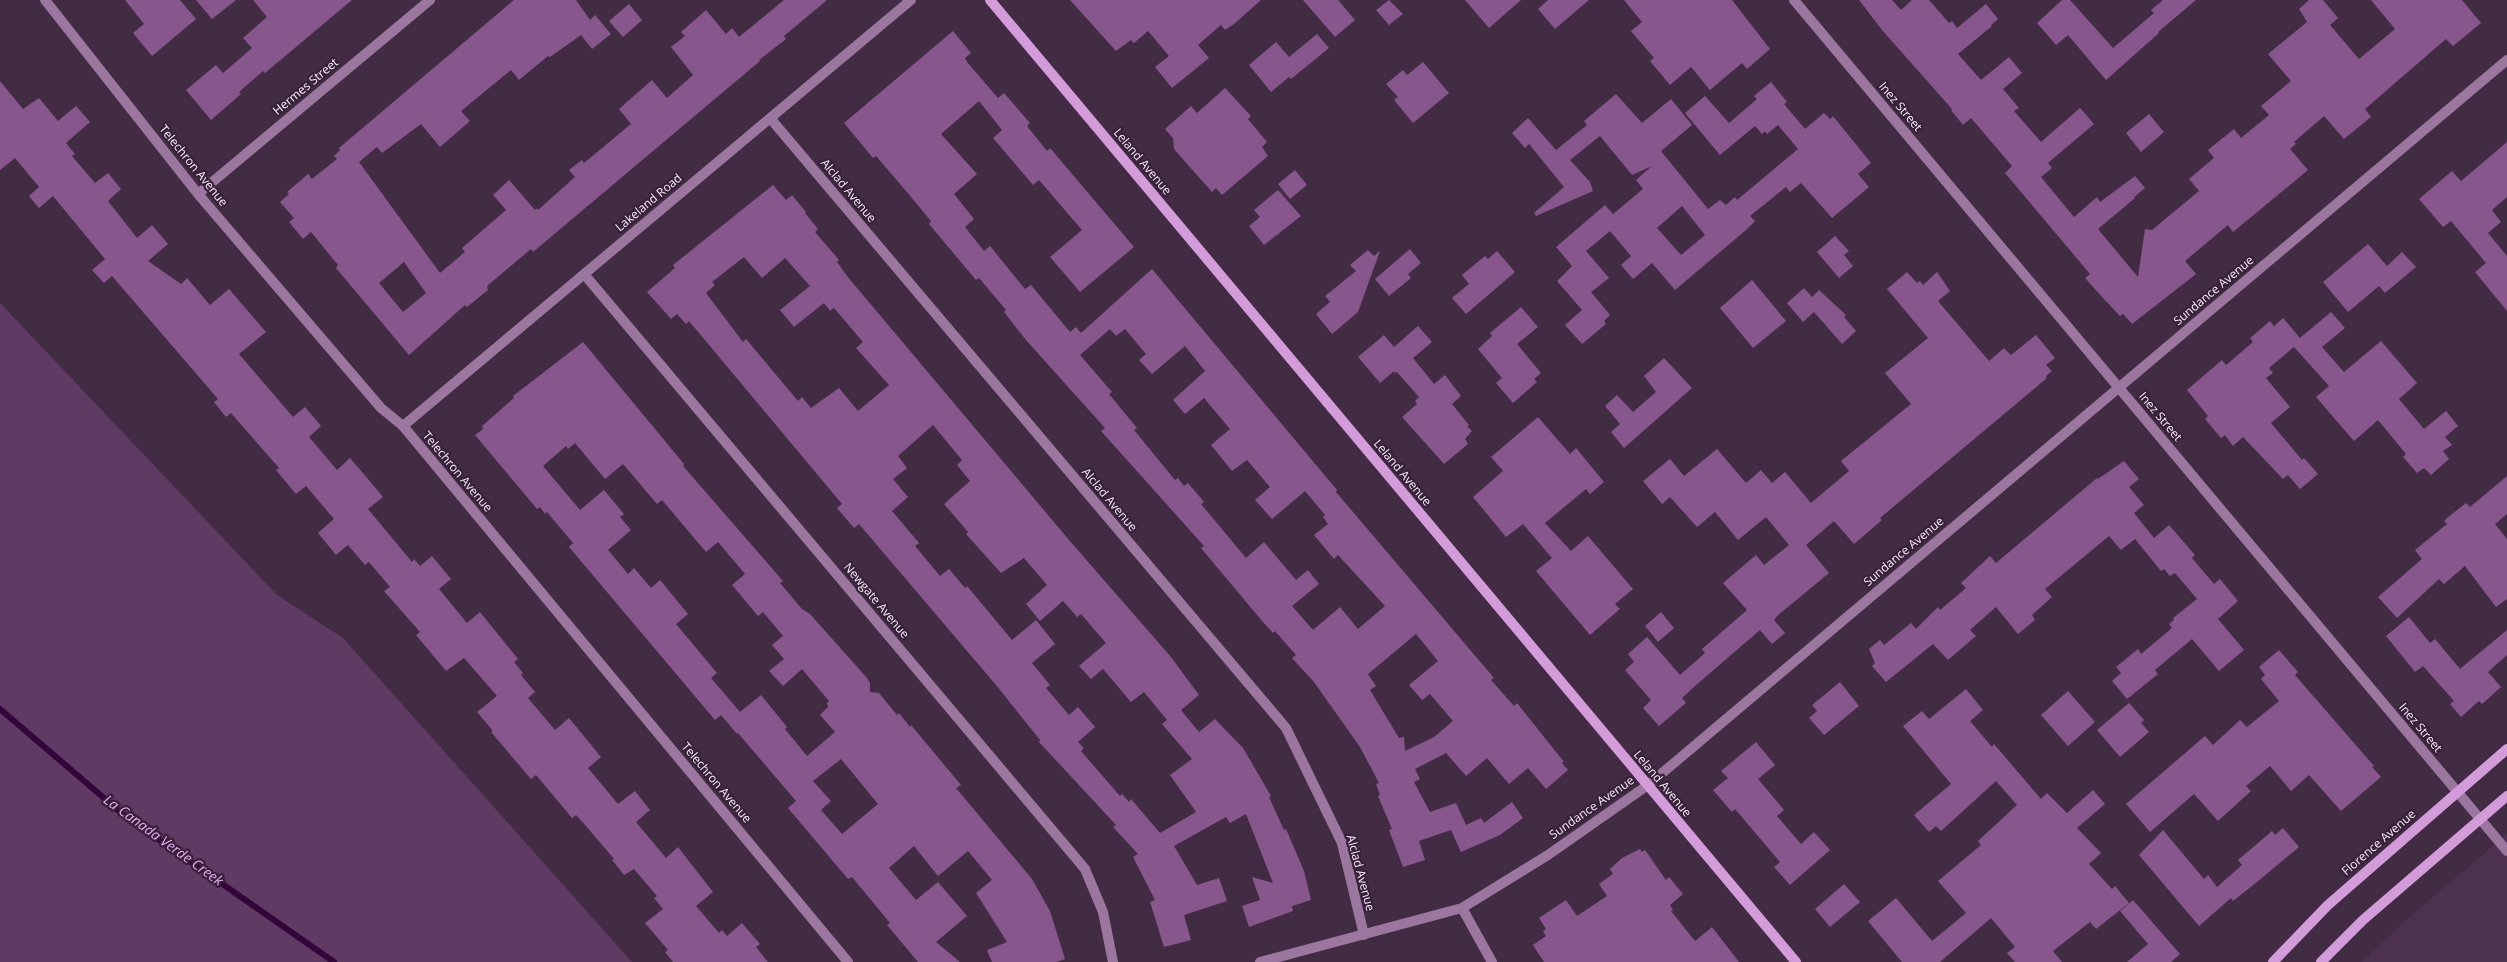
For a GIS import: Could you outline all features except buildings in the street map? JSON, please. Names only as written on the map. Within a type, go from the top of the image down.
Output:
[{"type":"street","name":"Telechron Avenue","points":[[45,0],[198,194],[381,408],[403,426],[848,962]]},
{"type":"street","name":"Hermes Street","points":[[198,194],[430,0]]},
{"type":"street","name":"Lakeland Road","points":[[403,426],[911,0]]},
{"type":"street","name":"Leland Avenue","points":[[990,0],[1796,962]]},
{"type":"street","name":"Inez Street","points":[[1794,0],[2507,851]]},
{"type":"street","name":"Sundance Avenue","points":[[1262,962],[1462,908],[1548,855],[1648,785],[2507,60]]},
{"type":"street","name":"Alclad Avenue","points":[[770,118],[1286,728],[1342,843],[1364,935]]},
{"type":"street","name":"Newgate Avenue","points":[[584,274],[1085,868],[1103,912],[1114,962]]},
{"type":"street","name":"Florence Avenue","points":[[2273,962],[2328,905],[2507,749]]},
{"type":"street","points":[[2321,962],[2363,920],[2507,796]]},
{"type":"street","points":[[1462,908],[1492,962]]},
{"type":"shaded area","points":[[0,303],[277,595],[343,638],[632,962],[0,962]]},
{"type":"shaded area","points":[[2507,834],[2507,962],[2362,962],[2406,920]]},
{"type":"waterway","name":"La Canada Verde Creek","points":[[0,709],[125,816],[334,962]]}]
